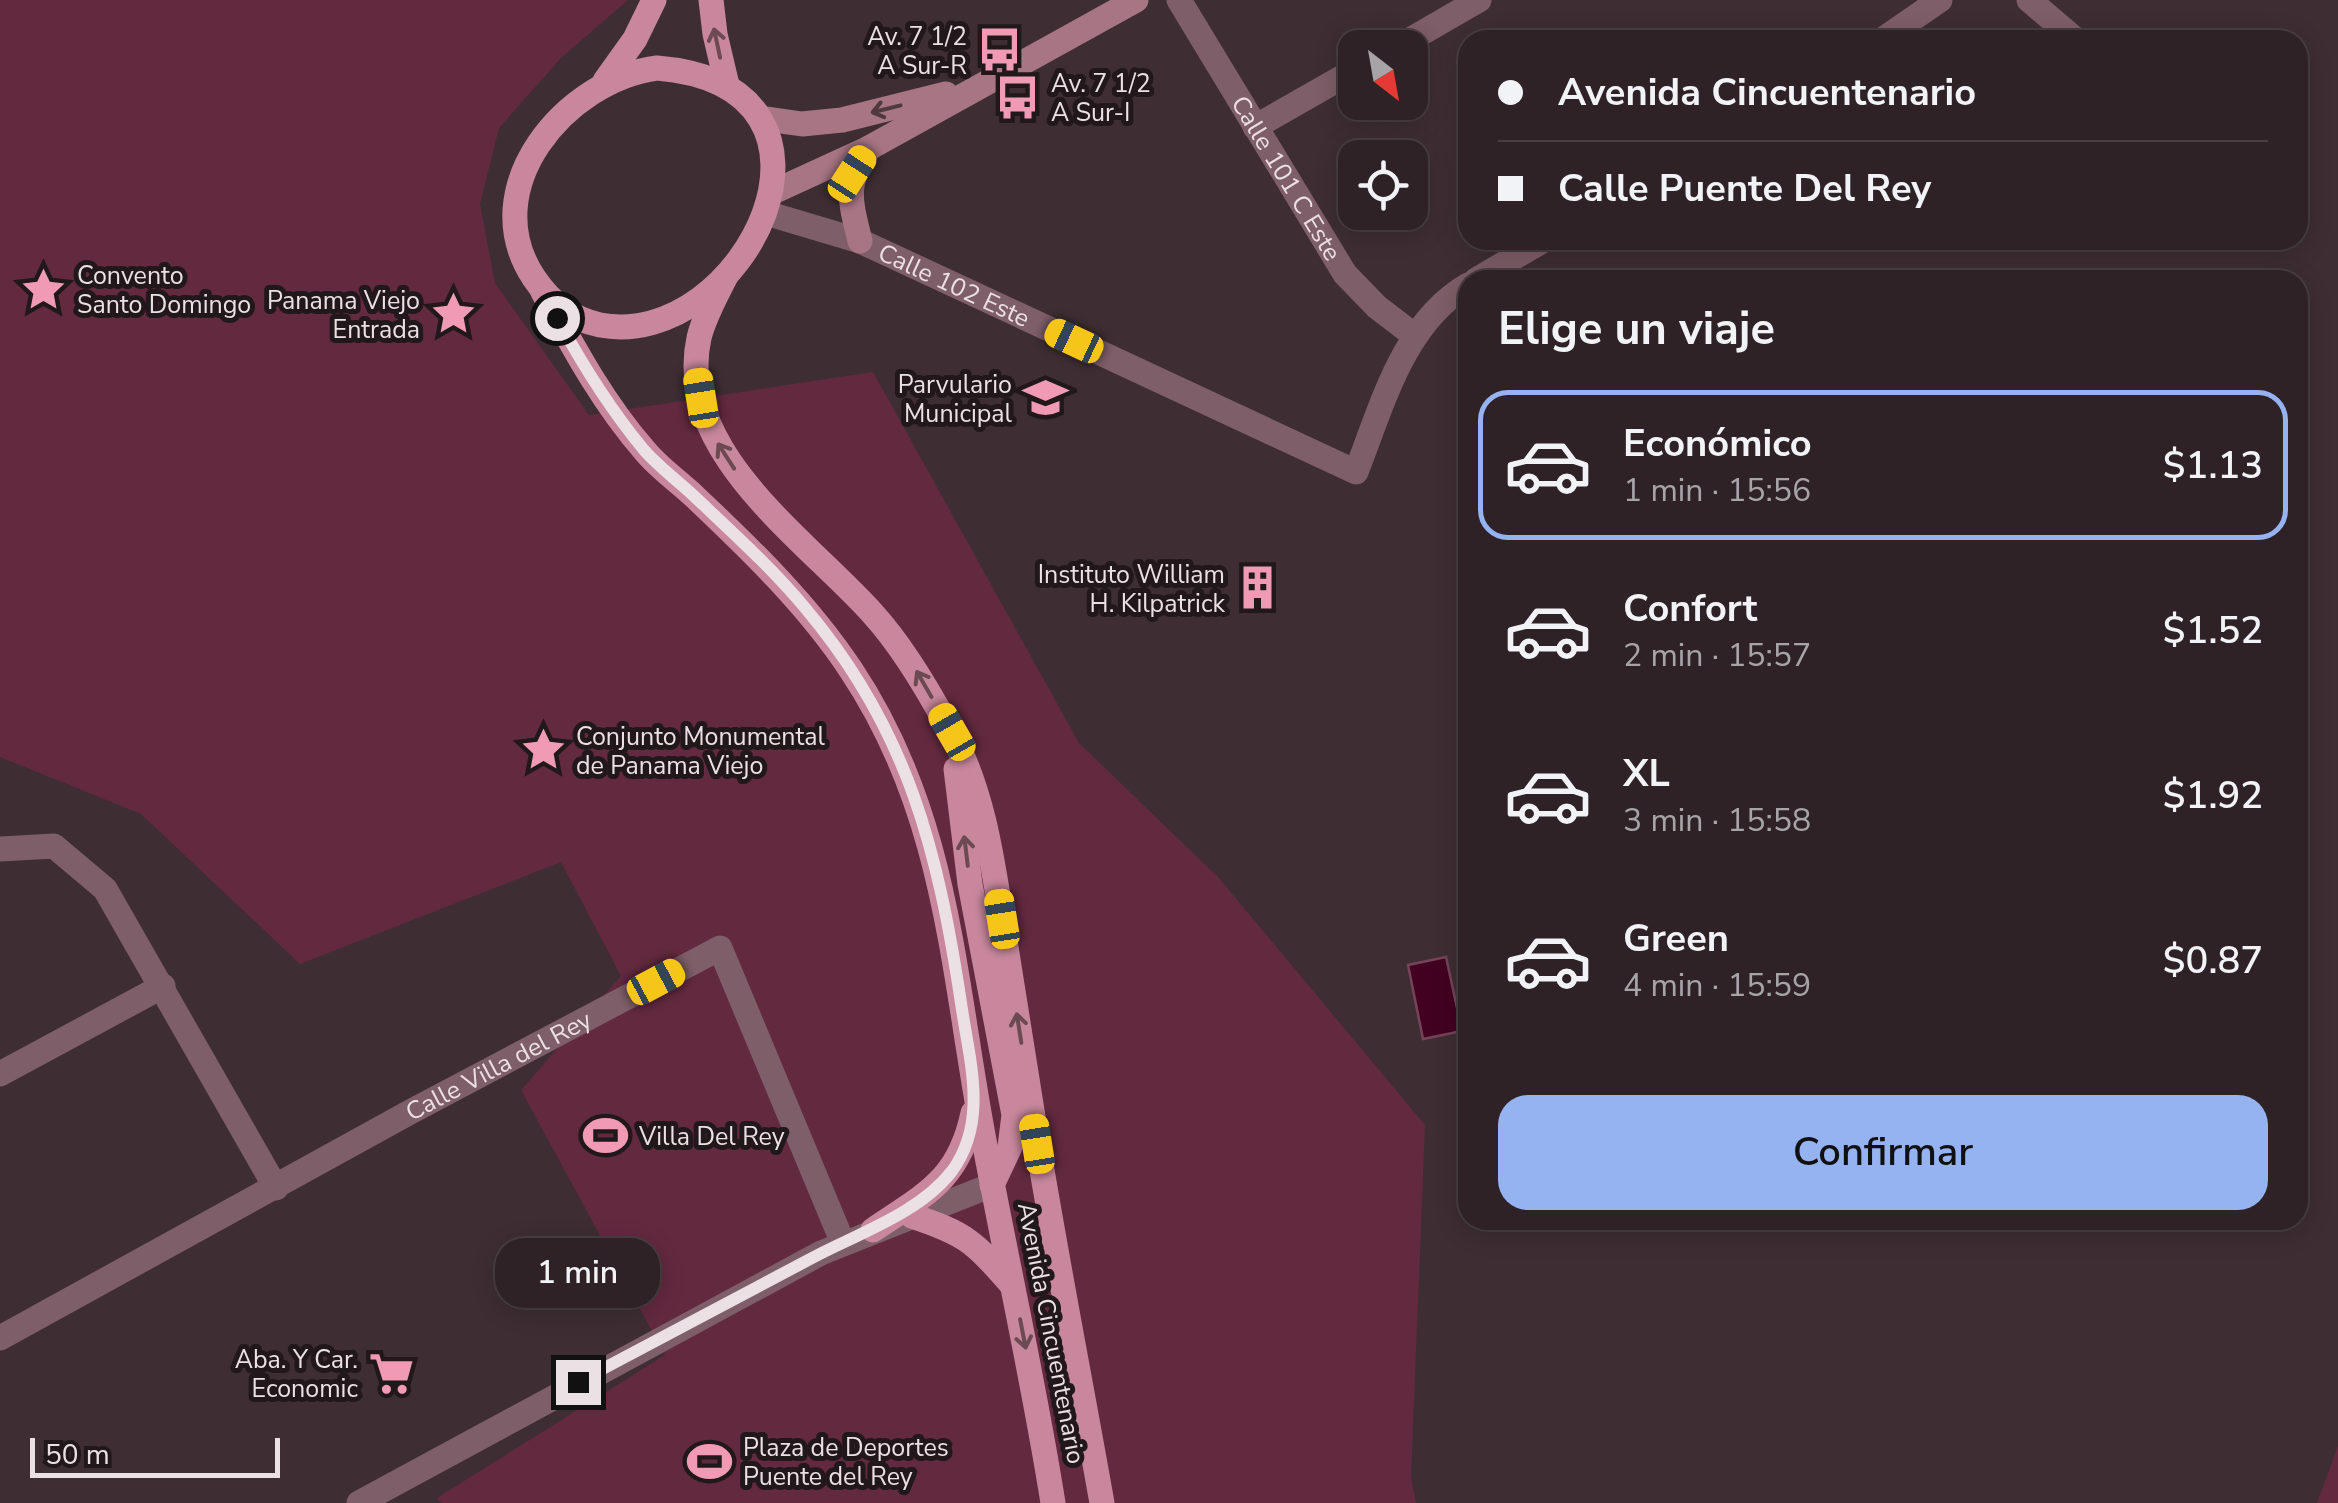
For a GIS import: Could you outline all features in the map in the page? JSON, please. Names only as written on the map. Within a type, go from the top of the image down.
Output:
[{"type":"main road","points":[[604,83],[636,39],[654,0]]},
{"type":"main road","points":[[712,0],[727,85]]},
{"type":"main road","points":[[681,70],[727,85],[760,118],[772,150],[769,203],[739,261],[684,308],[643,324],[624,326],[580,320],[560,308],[528,269],[519,245],[517,197],[532,153],[548,130],[560,114],[604,83],[632,72],[681,70]]},
{"type":"main road","name":"Avenida Cincuentenario","points":[[726,276],[699,338],[696,366],[701,398],[715,439],[748,486],[876,616],[916,670],[952,732],[976,791],[990,844],[1037,1144],[1102,1503]]},
{"type":"main road","name":"Avenida Cincuentenario","points":[[543,292],[584,370],[646,452],[805,607],[872,704],[907,775],[926,824],[948,914],[976,1098],[1053,1503]]},
{"type":"main road","points":[[952,732],[970,884],[1014,1114],[1010,1147],[992,1184]]},
{"type":"main road","points":[[874,1230],[951,1172],[967,1144],[976,1098]]},
{"type":"main road","points":[[912,1216],[954,1230],[979,1248],[1014,1288]]},
{"type":"street","points":[[769,203],[1136,0]]},
{"type":"street","name":"Calle 101 C Este","points":[[1179,0],[1345,274],[1376,306],[1414,336]]},
{"type":"street","points":[[1428,30],[1480,0]]},
{"type":"street","points":[[1896,30],[1940,0]]},
{"type":"street","points":[[2029,0],[2064,30]]},
{"type":"street","points":[[1255,127],[1338,80]]},
{"type":"street","points":[[760,118],[802,124],[842,120],[980,86]]},
{"type":"street","points":[[860,242],[851,203],[852,174],[868,148]]},
{"type":"street","name":"Calle 102 Este","points":[[769,203],[1356,472],[1414,336]]},
{"type":"street","points":[[1493,270],[1527,250]]},
{"type":"street","points":[[1414,336],[1436,310],[1458,293]]},
{"type":"street","points":[[0,849],[54,846],[105,889],[276,1188]]},
{"type":"street","name":"Calle Villa del Rey","points":[[0,1338],[412,1111],[720,948],[842,1243]]},
{"type":"street","points":[[0,1074],[163,986]]},
{"type":"street","points":[[359,1503],[842,1243],[992,1184]]},
{"type":"shaded area","name":"Conjunto Monumental de Panama Viejo","points":[[0,0],[628,0],[561,58],[499,128],[480,204],[495,283],[589,415],[873,372],[1079,743],[1218,877],[1425,1125],[1411,1477],[1416,1503],[441,1503],[437,1498],[665,1355],[521,1090],[621,976],[561,862],[300,964],[141,814],[0,757]]},
{"type":"shaded area","points":[[1446,957],[1458,1012],[1458,1032],[1423,1039],[1408,965]]},
{"type":"shaded area","points":[[2338,1446],[2338,1503],[2317,1503]]},
{"type":"place","name":"Av. 7 1/2 A Sur-R","points":[[1000,50]]},
{"type":"place","name":"Av. 7 1/2 A Sur-I","points":[[1018,97]]},
{"type":"place","name":"Convento Santo Domingo","points":[[44,289]]},
{"type":"place","name":"Panama Viejo Entrada","points":[[453,314]]},
{"type":"place","name":"Parvulario Municipal","points":[[1045,398]]},
{"type":"place","name":"Instituto William H. Kilpatrick","points":[[1258,588]]},
{"type":"place","name":"Conjunto Monumental de Panama Viejo","points":[[543,750]]},
{"type":"place","name":"Villa Del Rey","points":[[606,1136]]},
{"type":"place","name":"Aba. Y Car. Economic","points":[[391,1373]]},
{"type":"place","name":"Plaza de Deportes Puente del Rey","points":[[710,1461]]},
{"type":"route","points":[[557,318],[584,370],[646,452],[805,607],[872,704],[926,824],[948,914],[976,1098],[967,1144],[951,1172],[926,1194],[874,1230],[820,1254],[578,1382]]}]
